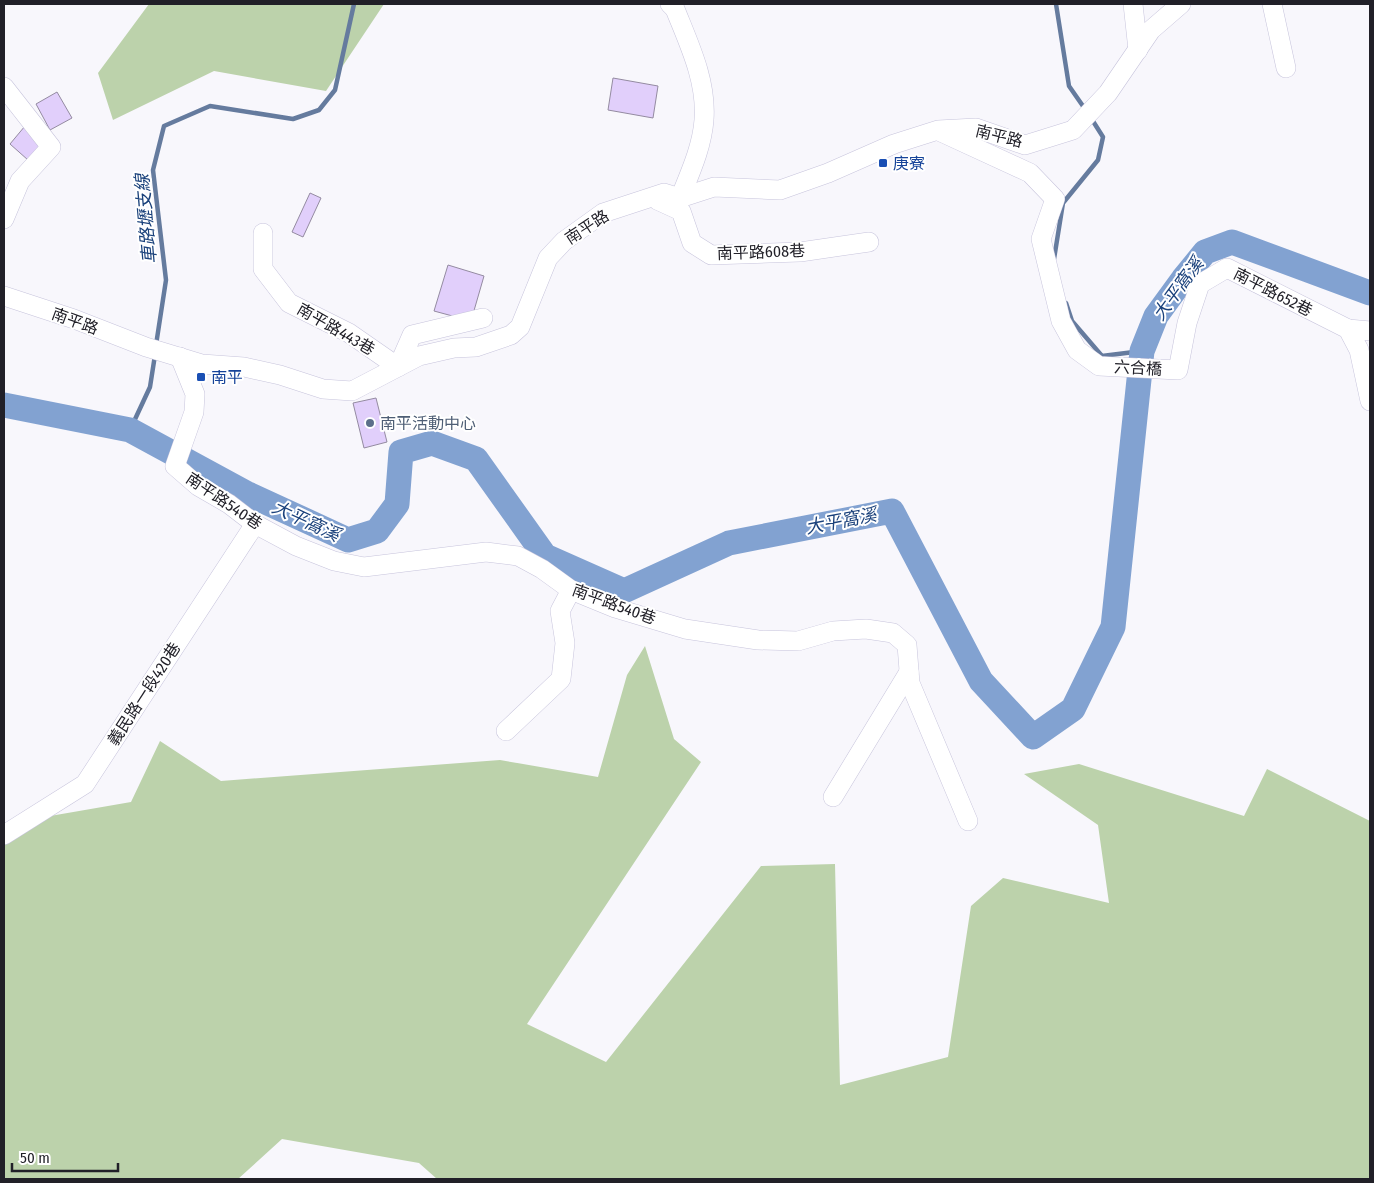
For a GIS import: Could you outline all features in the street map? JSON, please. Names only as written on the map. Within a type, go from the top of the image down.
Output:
[{"type":"street","points":[[670,4],[675,9],[694,56],[704,98],[704,121],[697,156],[680,198]]},
{"type":"street","points":[[1134,4],[1138,50]]},
{"type":"street","points":[[1138,50],[1151,30],[1181,4]]},
{"type":"street","points":[[1272,4],[1286,68]]},
{"type":"street","name":"南平路","points":[[4,296],[74,319],[146,347],[202,364],[244,367],[280,375],[323,390],[352,391],[419,356],[454,348],[476,347],[511,335],[520,327],[548,258],[564,241],[603,214],[664,192],[680,198],[714,187],[780,190],[828,173],[894,144],[938,130],[976,128],[1025,145],[1073,130],[1108,93],[1138,50]]},
{"type":"street","points":[[4,87],[51,147],[20,181],[4,219]]},
{"type":"street","name":"六合橋","points":[[938,130],[1030,173],[1055,199],[1040,239],[1061,322],[1077,350],[1099,366],[1178,370]]},
{"type":"street","name":"南平路608巷","points":[[652,197],[681,211],[692,243],[711,256],[800,252],[869,242]]},
{"type":"street","name":"南平路443巷","points":[[263,233],[263,270],[289,303],[349,333],[398,367]]},
{"type":"street","name":"南平路652巷","points":[[1178,370],[1187,323],[1200,284],[1227,268],[1348,329],[1370,331]]},
{"type":"street","points":[[398,367],[412,335],[483,318]]},
{"type":"street","points":[[1348,329],[1359,350],[1370,401]]},
{"type":"street","name":"南平路540巷","points":[[180,357],[196,394],[194,412],[175,466],[198,486],[229,504],[255,524],[296,546],[326,558],[364,567],[486,552],[518,556],[542,569],[571,590],[615,608],[684,629],[758,640],[798,641],[833,631],[866,629],[893,633],[907,645],[910,683],[968,821]]},
{"type":"street","name":"義民路一段420巷","points":[[4,835],[85,784],[255,524]]},
{"type":"street","points":[[506,731],[561,679],[565,643],[560,612],[571,590]]},
{"type":"street","points":[[833,798],[909,672]]},
{"type":"green space","points":[[149,4],[384,4],[326,91],[214,71],[113,120],[98,73]]},
{"type":"green space","points":[[645,646],[674,739],[701,762],[527,1024],[606,1062],[761,866],[835,864],[840,1085],[948,1057],[971,906],[1003,878],[1109,903],[1098,825],[1024,774],[1079,764],[1244,816],[1267,769],[1370,821],[1370,1179],[437,1179],[419,1163],[282,1139],[238,1179],[4,1179],[4,824],[131,802],[160,741],[221,781],[500,760],[598,777],[627,675]]},
{"type":"building","points":[[613,78],[658,86],[653,118],[608,110]]},
{"type":"building","points":[[57,92],[72,118],[50,130],[36,104]]},
{"type":"building","points":[[25,126],[43,142],[28,160],[10,144]]},
{"type":"building","points":[[310,193],[321,198],[303,237],[292,232]]},
{"type":"building","points":[[448,265],[484,276],[471,321],[434,311]]},
{"type":"building","name":"南平活動中心","points":[[376,398],[387,442],[364,448],[353,403]]},
{"type":"waterway","name":"車路壢支線","points":[[156,345],[166,280],[153,170],[164,126],[210,106],[293,119],[319,110],[335,90],[354,4]]},
{"type":"waterway","points":[[1056,4],[1069,86],[1085,109]]},
{"type":"waterway","points":[[1054,259],[1063,203],[1098,160],[1103,137],[1091,118]]},
{"type":"waterway","name":"大平窩溪","points":[[4,405],[130,430],[246,493],[348,540],[377,531],[397,504],[401,452],[432,443],[476,459],[545,556],[624,591],[729,543],[892,511],[981,681],[1033,737],[1073,709],[1113,627],[1142,351],[1156,316],[1183,279],[1205,252],[1232,242],[1370,293]]},
{"type":"waterway","points":[[1066,303],[1072,321],[1102,356],[1142,351]]},
{"type":"waterway","name":"車路壢支線","points":[[130,430],[150,387],[155,355]]},
{"type":"place","name":"庚寮","points":[[883,163]]},
{"type":"place","name":"南平","points":[[201,377]]},
{"type":"place","name":"南平活動中心","points":[[370,423]]}]
